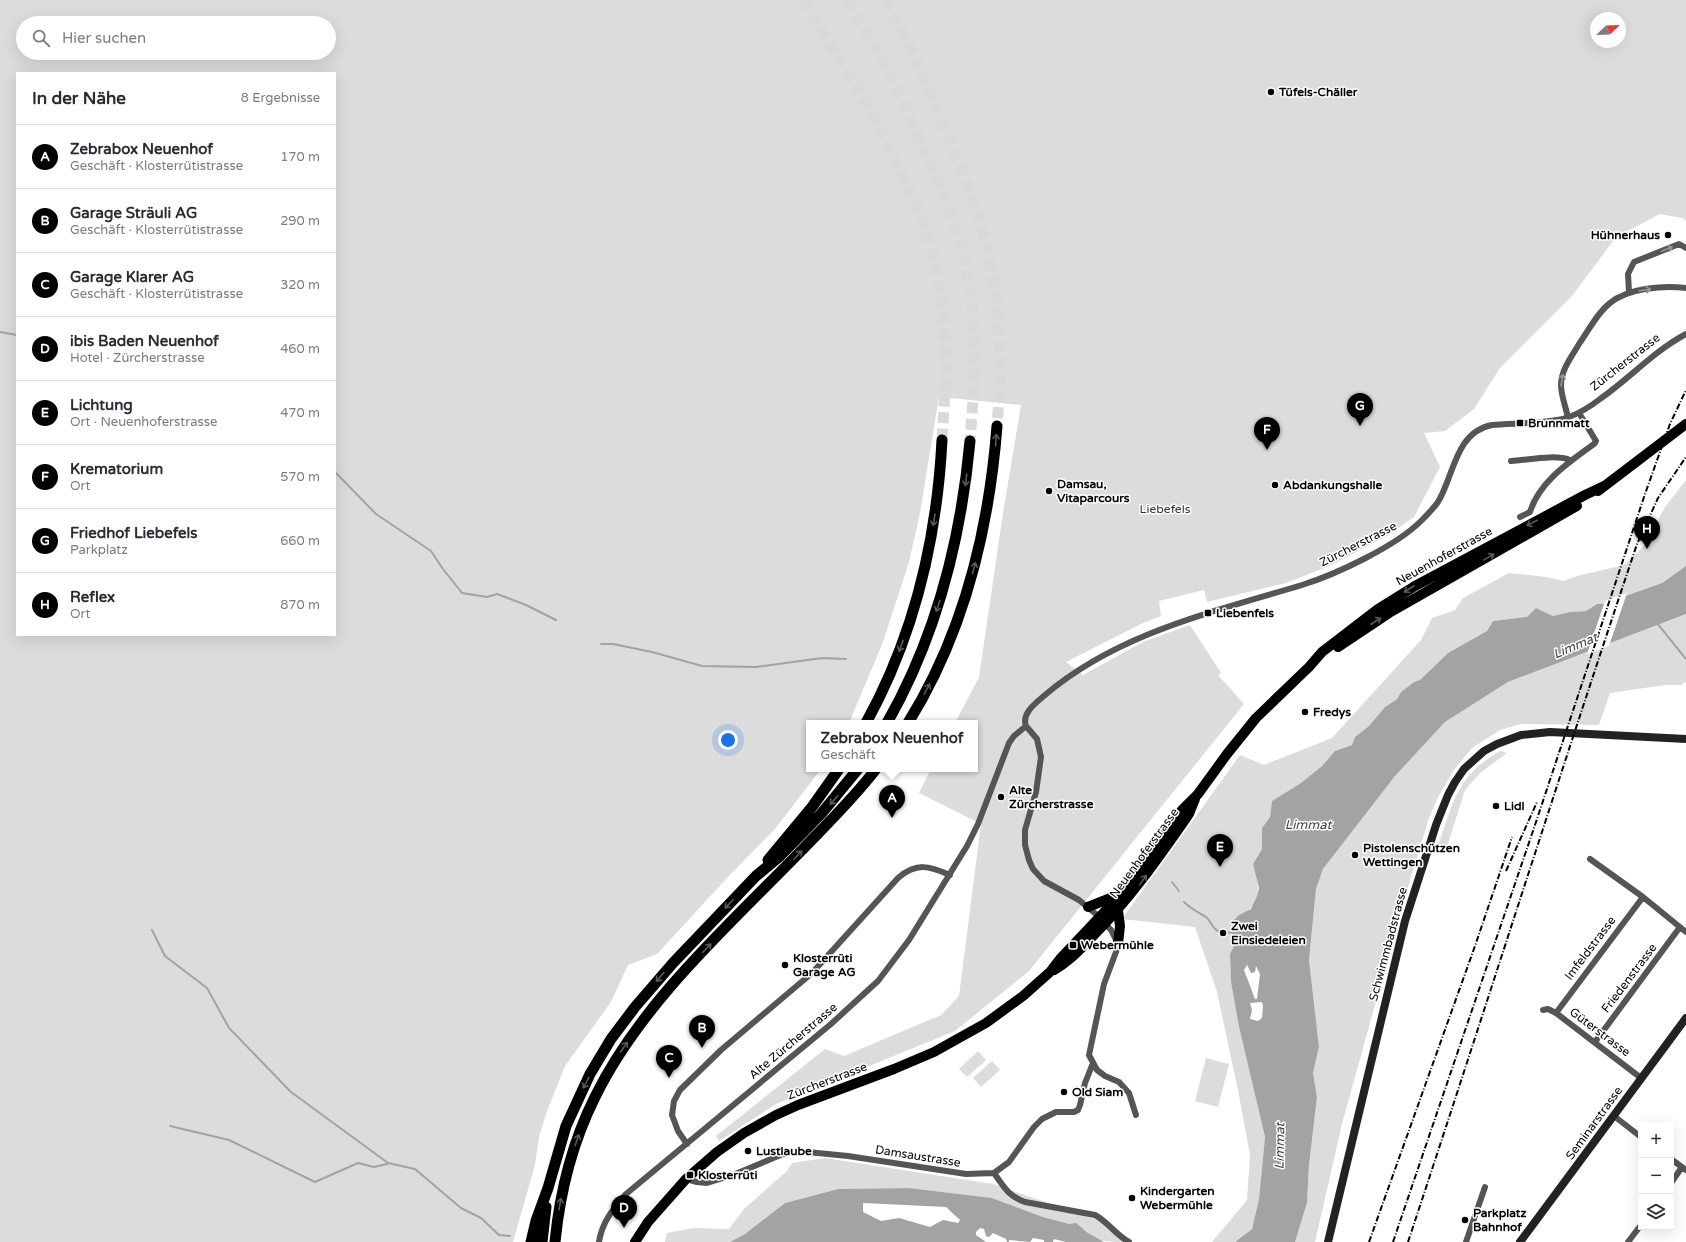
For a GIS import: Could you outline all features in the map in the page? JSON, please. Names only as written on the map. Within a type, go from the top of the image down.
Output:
[{"type":"highway","points":[[910,720],[940,664],[968,592],[979,548],[989,497],[997,426]]},
{"type":"highway","points":[[867,720],[896,661],[922,582],[937,503],[942,440]]},
{"type":"highway","points":[[889,720],[909,681],[942,592],[960,519],[970,441]]},
{"type":"highway","points":[[756,876],[812,807],[837,772]]},
{"type":"highway","points":[[531,1242],[560,1144],[574,1108],[590,1074],[611,1039],[664,972],[756,876],[780,856],[821,814],[856,772]]},
{"type":"highway","points":[[555,1242],[562,1192],[574,1148],[595,1097],[624,1047],[646,1016],[680,977],[829,822],[873,772]]},
{"type":"highway","points":[[542,1242],[548,1188]]},
{"type":"main road","name":"Neuenhoferstrasse","points":[[1103,921],[1120,894],[1182,810],[1198,794],[1227,754],[1256,718],[1309,667],[1322,652],[1350,629],[1415,586],[1604,486],[1649,454],[1686,424]]},
{"type":"main road","name":"Schwimmbadstrasse","points":[[1328,1242],[1405,920],[1436,825],[1455,782],[1464,770],[1484,751],[1497,744],[1521,735],[1550,732],[1686,739]]},
{"type":"main road","name":"Neuenhoferstrasse","points":[[1103,921],[1118,911],[1144,879],[1189,814],[1198,794]]},
{"type":"main road","points":[[1088,907],[1120,894]]},
{"type":"main road","points":[[1118,911],[1120,926],[1118,944]]},
{"type":"main road","name":"Zürcherstrasse","points":[[635,1242],[648,1222],[686,1179],[725,1145],[766,1120],[811,1100],[904,1066],[959,1039],[1010,1006],[1050,972],[1060,959],[1103,921]]},
{"type":"main road","name":"Seminarstrasse","points":[[1521,1242],[1686,1018]]},
{"type":"street","points":[[1629,292],[1628,274],[1634,262],[1679,244],[1686,248]]},
{"type":"street","points":[[1568,418],[1561,385],[1563,373],[1568,362],[1599,314],[1611,302],[1629,292],[1670,286],[1686,288]]},
{"type":"street","name":"Zürcherstrasse","points":[[1026,726],[1025,720],[1030,710],[1053,689],[1089,665],[1126,644],[1143,636],[1208,613],[1304,584],[1358,561],[1404,536],[1420,522],[1437,503],[1458,453],[1464,443],[1475,432],[1486,426],[1551,421],[1568,418],[1579,413],[1612,391],[1658,352],[1686,334]]},
{"type":"street","points":[[1520,517],[1530,512],[1533,502],[1540,491],[1570,460],[1594,444],[1596,441],[1579,413]]},
{"type":"street","points":[[1511,461],[1552,458],[1570,460]]},
{"type":"street","points":[[1026,726],[1037,739],[1040,747],[1041,758],[1036,792],[1025,830],[1027,855],[1034,869],[1044,881],[1088,907],[1103,921],[1118,944],[1104,984],[1089,1054],[1093,1063],[1101,1073],[1119,1082],[1129,1093],[1136,1115]]},
{"type":"street","name":"Alte Zürcherstrasse","points":[[599,1242],[604,1224],[609,1214],[622,1199],[866,994],[898,958],[950,876],[967,846],[978,824],[1009,742],[1026,726]]},
{"type":"street","points":[[1590,859],[1643,896],[1686,932]]},
{"type":"street","points":[[687,1144],[675,1125],[672,1108],[676,1095],[696,1074],[721,1050],[812,973],[908,870],[924,867],[934,868],[950,876]]},
{"type":"street","name":"Imfeldstrasse","points":[[1556,1013],[1643,896]]},
{"type":"street","name":"Friedenstrasse","points":[[1595,1042],[1680,927]]},
{"type":"street","name":"Güterstrasse","points":[[1543,1010],[1548,1009],[1556,1013],[1642,1078]]},
{"type":"street","points":[[1093,1063],[1085,1083],[1078,1110],[1074,1112],[1056,1112],[1042,1119],[1034,1127],[1009,1162],[994,1173],[1007,1192],[1014,1198],[1025,1202],[1095,1215],[1103,1219],[1119,1236],[1129,1242]]},
{"type":"street","points":[[1614,1116],[1638,1135]]},
{"type":"street","name":"Damsaustrasse","points":[[686,1179],[707,1183],[733,1175],[783,1154],[797,1151],[848,1156],[966,1174],[994,1173]]},
{"type":"street","points":[[1674,1161],[1684,1169],[1674,1180]]},
{"type":"street","points":[[1466,1242],[1485,1187]]},
{"type":"street","points":[[1628,1242],[1638,1229]]},
{"type":"green space","name":"Liebefels","points":[[0,0],[1686,0],[1686,221],[1682,218],[1660,214],[1616,237],[1572,296],[1500,368],[1474,409],[1445,431],[1424,433],[1440,467],[1414,517],[1390,534],[1332,565],[1286,583],[1207,602],[1204,590],[1159,601],[1161,616],[1141,624],[1066,662],[1083,675],[1143,642],[1190,625],[1221,673],[1218,675],[1244,704],[1029,971],[955,1031],[776,1104],[719,1141],[716,1136],[825,1049],[844,1056],[941,1015],[959,996],[981,824],[919,793],[930,772],[978,772],[978,720],[957,720],[979,677],[1003,513],[1021,405],[939,397],[920,513],[909,562],[883,642],[850,720],[806,720],[806,772],[819,772],[775,829],[726,879],[657,954],[628,965],[611,1002],[565,1066],[546,1114],[539,1137],[535,1165],[513,1242],[0,1242]]},
{"type":"green space","points":[[1686,480],[1686,566],[1662,583],[1603,604],[1597,604],[1586,611],[1570,612],[1553,616],[1536,608],[1528,617],[1493,621],[1487,631],[1448,653],[1420,680],[1414,682],[1401,692],[1397,699],[1385,707],[1369,726],[1355,737],[1352,745],[1335,751],[1322,766],[1301,783],[1272,801],[1270,817],[1262,828],[1262,849],[1253,864],[1258,887],[1257,899],[1250,909],[1239,915],[1238,938],[1230,954],[1231,982],[1239,1027],[1265,1137],[1259,1199],[1252,1229],[1235,1242],[1212,1242],[1247,1200],[1250,1155],[1217,992],[1195,927],[1122,919],[1240,755],[1264,765],[1332,738],[1421,640],[1432,618],[1455,610],[1463,598],[1509,573],[1547,577],[1563,581],[1577,576],[1624,565],[1644,546],[1665,507]]},
{"type":"green space","points":[[1686,614],[1686,682],[1681,685],[1665,685],[1610,693],[1599,725],[1521,724],[1500,730],[1472,748],[1454,770],[1437,799],[1429,818],[1404,900],[1342,1124],[1315,1242],[1295,1242],[1307,1203],[1309,1165],[1317,1097],[1313,1073],[1319,1047],[1309,960],[1316,889],[1323,869],[1395,776],[1445,722],[1508,682]]},
{"type":"green space","points":[[1500,751],[1507,753],[1480,773],[1465,790],[1445,853],[1441,851],[1439,843],[1459,790],[1474,770]]},
{"type":"green space","points":[[978,1051],[986,1060],[967,1077],[959,1069]]},
{"type":"green space","points":[[1206,1058],[1229,1064],[1218,1107],[1195,1101]]},
{"type":"green space","points":[[992,1061],[1000,1070],[981,1087],[973,1078]]},
{"type":"green space","points":[[825,1158],[993,1184],[1100,1221],[1123,1242],[1098,1239],[1093,1237],[1085,1230],[1043,1217],[992,1198],[909,1188],[838,1189],[785,1203],[745,1234],[730,1242],[665,1242],[667,1233],[693,1228],[729,1229],[744,1209],[787,1171],[792,1163]]},
{"type":"water","name":"Limmat","points":[[1686,566],[1686,614],[1508,682],[1445,722],[1395,776],[1323,869],[1316,889],[1309,960],[1319,1047],[1313,1073],[1317,1097],[1309,1165],[1307,1203],[1295,1242],[1235,1242],[1252,1229],[1259,1199],[1265,1137],[1239,1027],[1231,982],[1230,954],[1238,938],[1232,934],[1234,930],[1231,923],[1239,915],[1251,909],[1257,896],[1259,888],[1253,864],[1262,849],[1262,828],[1270,817],[1272,801],[1301,783],[1322,766],[1335,751],[1352,745],[1355,737],[1369,726],[1385,707],[1397,699],[1401,692],[1414,682],[1420,680],[1448,653],[1487,631],[1493,621],[1527,617],[1536,608],[1553,616],[1570,612],[1586,611],[1597,604],[1603,604],[1662,583]],"holes":[[[1247,965],[1251,973],[1255,972],[1256,966],[1260,974],[1257,999],[1255,999],[1244,970]],[[1262,1002],[1262,1018],[1258,1021],[1250,1019],[1252,1010],[1250,1003]]]},
{"type":"water","points":[[909,1188],[992,1198],[1043,1217],[1069,1224],[1076,1223],[1088,1233],[1104,1242],[1066,1242],[1054,1239],[1053,1242],[1044,1242],[1044,1240],[1033,1238],[1030,1242],[1009,1240],[1009,1242],[1007,1242],[1006,1239],[993,1233],[989,1237],[986,1236],[984,1229],[980,1228],[976,1232],[976,1235],[986,1242],[730,1242],[745,1234],[785,1203],[838,1189]],"holes":[[[863,1203],[946,1207],[960,1220],[958,1223],[943,1220],[930,1227],[899,1218],[881,1221],[863,1212]]]},
{"type":"pier","points":[[1627,593],[1609,646],[1587,654],[1605,601]]},
{"type":"waterway","points":[[0,332],[16,335]]},
{"type":"waterway","points":[[336,473],[376,514],[431,551],[462,593],[487,597],[497,594],[526,605],[556,620]]},
{"type":"waterway","points":[[1657,623],[1686,659]]},
{"type":"waterway","points":[[601,644],[613,644],[652,652],[702,666],[756,667],[822,658],[846,659]]},
{"type":"waterway","points":[[1172,882],[1179,891]]},
{"type":"waterway","points":[[1184,902],[1207,918],[1216,930],[1225,933],[1235,932]]},
{"type":"waterway","points":[[152,930],[165,956],[207,988],[229,1028],[291,1092],[388,1163],[415,1169],[461,1208],[481,1218],[499,1235],[510,1236]]},
{"type":"waterway","points":[[170,1126],[229,1140],[315,1182],[358,1163],[374,1167],[387,1164]]},
{"type":"tunnel","points":[[803,0],[873,115],[918,209],[934,258],[943,308],[946,373],[942,440]]},
{"type":"tunnel","points":[[848,0],[891,75],[945,198],[963,251],[972,305],[975,372],[970,441]]},
{"type":"tunnel","points":[[885,0],[909,44],[969,188],[987,245],[997,302],[1001,371],[997,426]]},
{"type":"railway","points":[[1393,1242],[1535,825],[1645,494],[1670,424],[1686,390]]},
{"type":"railway","points":[[1408,1242],[1637,544],[1658,498],[1686,457]]},
{"type":"railway","points":[[1506,871],[1537,802]]},
{"type":"railway","points":[[1369,1242],[1475,946],[1512,837]]},
{"type":"place","name":"Tüfels-Chäller","points":[[1271,92]]},
{"type":"place","name":"Hühnerhaus","points":[[1668,235]]},
{"type":"place","name":"Brunnmatt","points":[[1520,423]]},
{"type":"place","name":"Friedhof Liebefels","points":[[1360,426]]},
{"type":"place","name":"Krematorium","points":[[1267,450]]},
{"type":"place","name":"Abdankungshalle","points":[[1275,485]]},
{"type":"place","name":"Damsau, Vitaparcours","points":[[1049,491]]},
{"type":"place","name":"Reflex","points":[[1647,549]]},
{"type":"place","name":"Liebenfels","points":[[1208,613]]},
{"type":"place","name":"Fredys","points":[[1305,712]]},
{"type":"place","name":"Alte Zürcherstrasse","points":[[1001,797]]},
{"type":"place","name":"Lidl","points":[[1496,806]]},
{"type":"place","name":"Zebrabox Neuenhof","points":[[892,818]]},
{"type":"place","name":"Pistolenschützen Wettingen","points":[[1355,855]]},
{"type":"place","name":"Lichtung","points":[[1220,867]]},
{"type":"place","name":"Zwei Einsiedeleien","points":[[1223,933]]},
{"type":"place","name":"Webermühle","points":[[1073,945]]},
{"type":"place","name":"Klosterrüti Garage AG","points":[[785,965]]},
{"type":"place","name":"Garage Sträuli AG","points":[[702,1048]]},
{"type":"place","name":"Garage Klarer AG","points":[[669,1078]]},
{"type":"place","name":"Old Siam","points":[[1064,1092]]},
{"type":"place","name":"Lustlaube","points":[[748,1151]]},
{"type":"place","name":"Klosterrüti","points":[[690,1175]]},
{"type":"place","name":"Kindergarten Webermühle","points":[[1132,1198]]},
{"type":"place","name":"Parkplatz Bahnhof","points":[[1465,1220]]},
{"type":"place","name":"ibis Baden Neuenhof","points":[[624,1228]]}]
